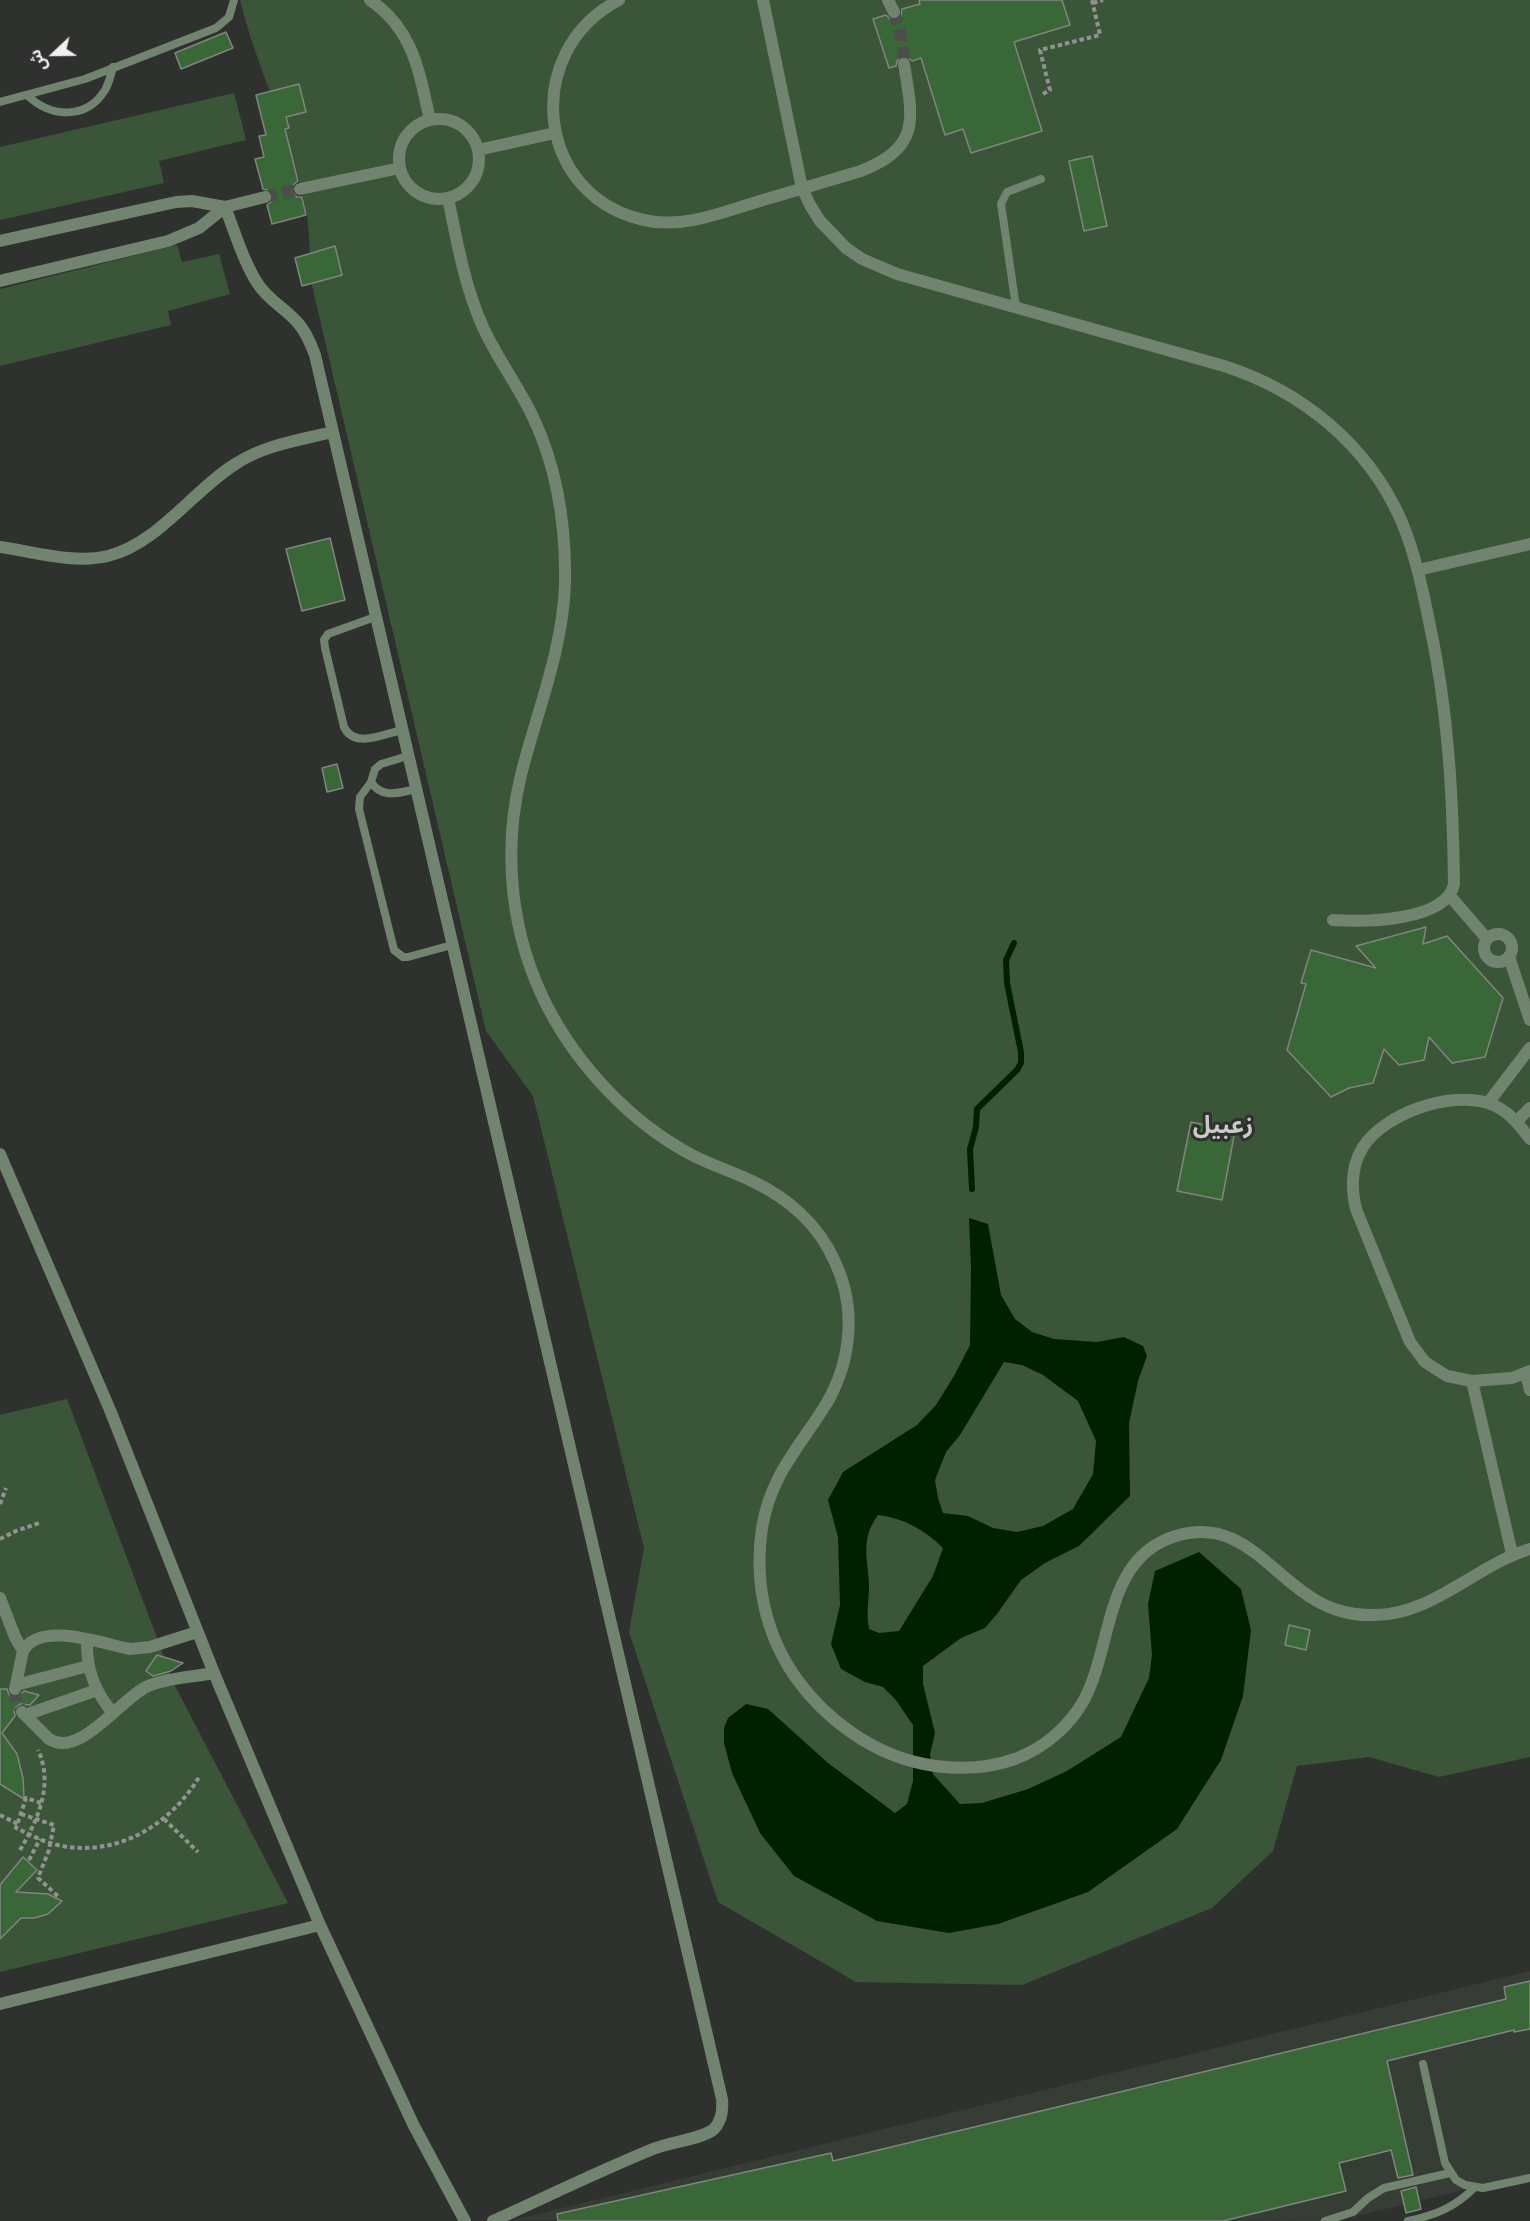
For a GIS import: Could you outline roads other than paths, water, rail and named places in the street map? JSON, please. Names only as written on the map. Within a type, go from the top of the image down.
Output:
[{"type":"street","points":[[370,0],[393,19],[411,48],[430,120]]},
{"type":"street","points":[[619,0],[595,15],[583,26],[564,53],[553,92],[552,117],[560,147],[570,168],[584,186],[595,196],[621,212],[650,221],[665,223],[695,220],[877,165],[901,146],[907,138],[911,106],[904,64]]},
{"type":"street","points":[[764,0],[802,188],[820,221],[846,248],[862,259],[897,274],[1245,373],[1286,392],[1304,404],[1342,435],[1375,474],[1401,520],[1418,570],[1434,642],[1450,756],[1454,884],[1450,896],[1439,905],[1405,916],[1369,921],[1333,920]]},
{"type":"street","points":[[888,0],[894,12]]},
{"type":"street","points":[[446,119],[460,125],[472,136],[478,150],[479,165],[473,180],[463,191],[448,198],[433,198],[418,193],[407,182],[400,168],[400,152],[405,138],[416,126],[430,120],[446,119]]},
{"type":"street","points":[[478,150],[555,133]]},
{"type":"street","points":[[300,189],[400,168]]},
{"type":"street","points":[[0,241],[176,202],[192,201],[225,207],[265,197]]},
{"type":"street","points":[[448,198],[473,303],[494,351],[535,420],[552,471],[561,524],[564,556],[562,619],[554,661],[522,773],[512,825],[511,861],[515,909],[531,968],[557,1023],[574,1049],[608,1090],[641,1120],[670,1141],[693,1155],[758,1184],[795,1208],[825,1242],[844,1287],[849,1311],[849,1335],[845,1359],[826,1403],[781,1471],[770,1495],[760,1546],[759,1573],[762,1600],[769,1626],[781,1654],[816,1703],[839,1723],[886,1752],[910,1761],[959,1768],[1005,1762],[1043,1745],[1073,1716],[1085,1698],[1093,1679],[1119,1590],[1127,1574],[1150,1548],[1165,1539],[1199,1532],[1217,1533],[1233,1539],[1249,1547],[1306,1595],[1343,1612],[1364,1615],[1394,1614],[1423,1605],[1512,1554],[1530,1549]]},
{"type":"street","points":[[0,280],[168,241],[199,228],[225,207]]},
{"type":"street","points":[[225,207],[258,284],[276,305],[297,322],[310,343],[723,2109],[714,2128],[706,2134],[653,2149],[493,2221]]},
{"type":"street","points":[[0,547],[78,559],[110,556],[146,538],[237,463],[270,447],[332,432]]},
{"type":"street","points":[[1418,570],[1530,544]]},
{"type":"street","points":[[1450,896],[1487,939]]},
{"type":"street","points":[[1498,933],[1510,939],[1512,945],[1509,957],[1504,962],[1492,962],[1484,951],[1487,939],[1498,933]]},
{"type":"street","points":[[1509,957],[1530,1020]]},
{"type":"street","points":[[1488,1103],[1530,1048]]},
{"type":"street","points":[[1530,1139],[1517,1121],[1488,1103],[1450,1101],[1432,1104],[1397,1118],[1373,1135],[1356,1162],[1353,1178],[1356,1209],[1410,1342],[1417,1353],[1435,1370],[1447,1376],[1472,1382],[1498,1381],[1528,1372],[1530,1390]]},
{"type":"street","points":[[1517,1121],[1530,1108]]},
{"type":"street","points":[[0,1154],[110,1410],[197,1632],[320,1924],[414,2126],[465,2221]]},
{"type":"street","points":[[1472,1382],[1512,1554]]},
{"type":"street","points":[[0,1598],[23,1651]]},
{"type":"street","points":[[88,1666],[15,1687],[23,1651],[31,1640],[43,1636],[69,1636],[130,1649],[140,1649],[197,1632]]},
{"type":"street","points":[[87,1639],[88,1666],[97,1690],[113,1713]]},
{"type":"street","points":[[97,1690],[23,1713],[49,1739],[60,1744],[72,1741],[91,1731],[135,1694],[155,1684],[214,1673]]},
{"type":"street","points":[[0,2004],[320,1924]]},
{"type":"lane","points":[[0,102],[85,79],[216,28],[229,17],[234,0]]},
{"type":"lane","points":[[27,95],[44,109],[55,112],[78,111],[98,99],[105,90],[113,68]]},
{"type":"lane","points":[[1016,307],[1001,204],[1007,192],[1041,179]]},
{"type":"lane","points":[[375,617],[332,632],[326,637],[324,645],[344,727],[348,734],[361,739],[402,730]]},
{"type":"lane","points":[[408,756],[381,764],[375,769],[371,782],[360,797],[359,809],[394,950],[403,957],[408,957],[452,945]]},
{"type":"lane","points":[[371,782],[380,792],[386,794],[416,789]]},
{"type":"lane","points":[[1423,2064],[1445,2163],[1450,2173],[1465,2185],[1474,2188],[1492,2187],[1530,2178]]},
{"type":"lane","points":[[1332,2220],[1353,2212],[1368,2198],[1384,2188],[1450,2173]]},
{"type":"lane","points":[[1408,2221],[1438,2214],[1451,2208],[1474,2188]]},
{"type":"waterway","points":[[972,1189],[970,1149],[976,1127],[977,1109],[1017,1070],[1021,1063],[1021,1052],[1007,983],[1006,960],[1014,943]]},
{"type":"tunnel","points":[[894,12],[902,40],[904,64]]},
{"type":"tunnel","points":[[265,197],[300,189]]},
{"type":"tunnel","points":[[15,1689],[16,1701],[22,1712]]},
{"type":"district","name":"زعبيل","points":[[1223,1127]]}]
